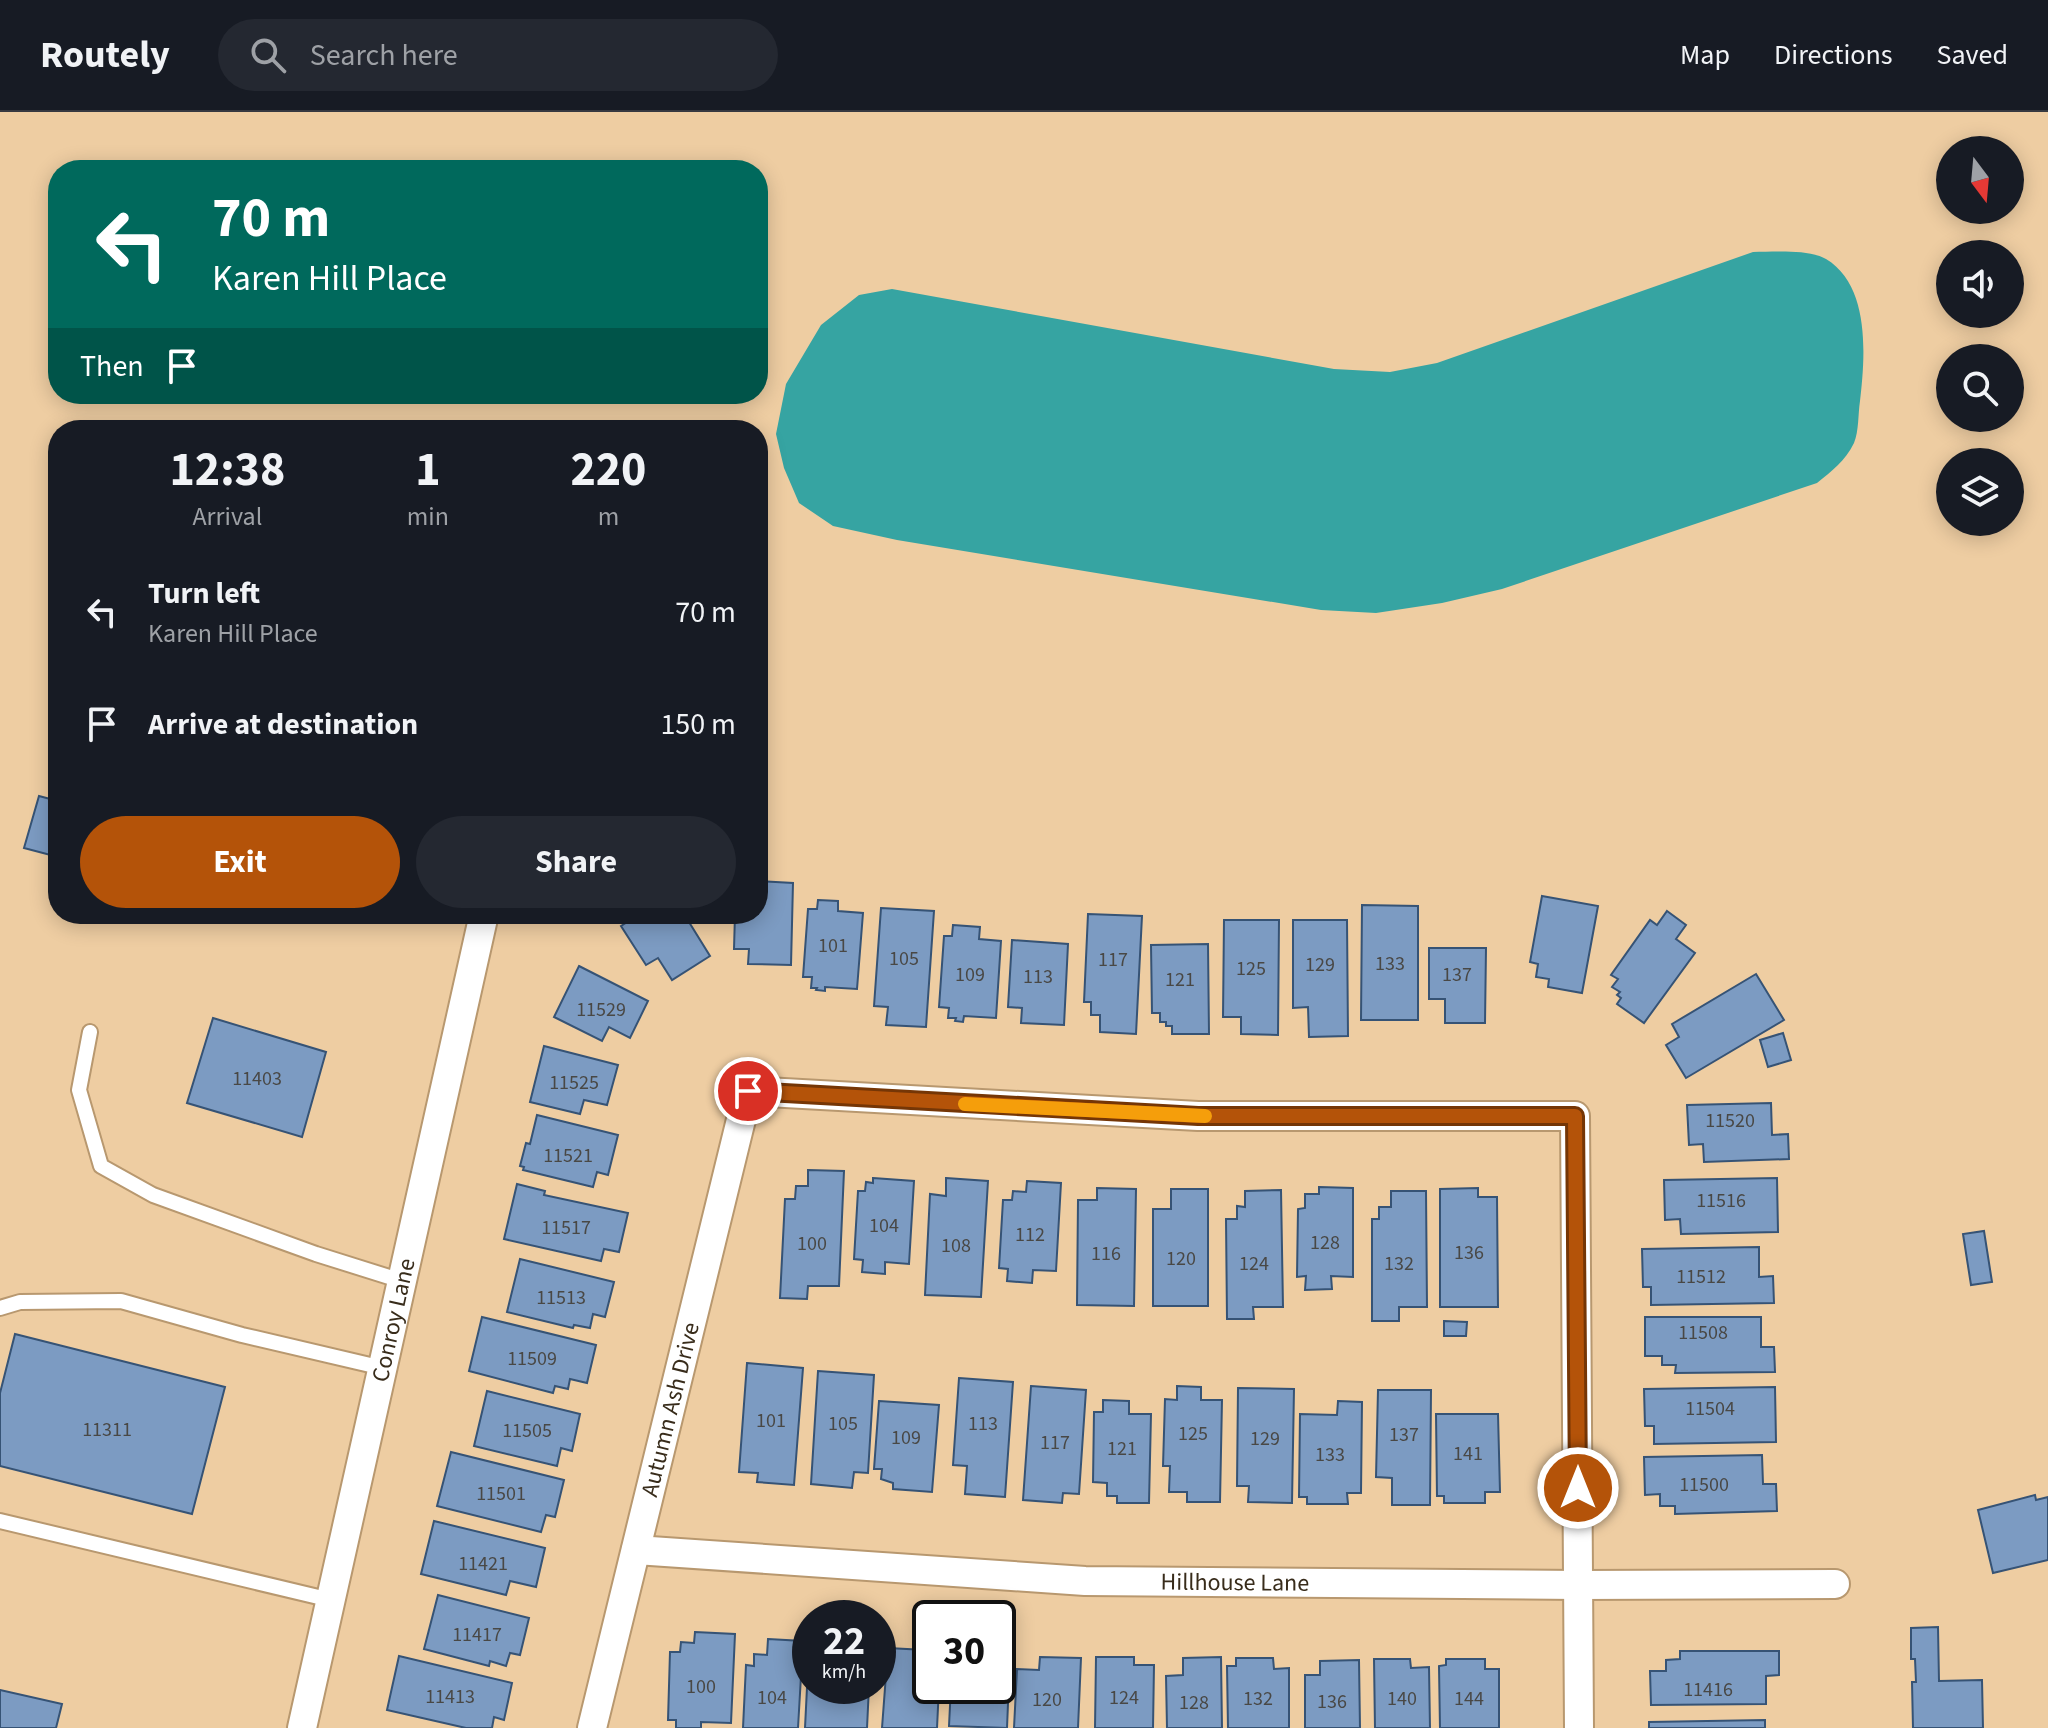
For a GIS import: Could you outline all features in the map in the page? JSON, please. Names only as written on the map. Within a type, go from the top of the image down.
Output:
[{"type":"street","name":"Conroy Lane","points":[[302,1728],[482,924]]},
{"type":"street","name":"Autumn Ash Drive","points":[[592,1728],[748,1091],[1198,1116],[1575,1116],[1578,1585]]},
{"type":"street","name":"Hillhouse Lane","points":[[636,1550],[1085,1581],[1835,1584]]},
{"type":"street","points":[[1578,1585],[1579,1728]]},
{"type":"lane","points":[[90,1032],[79,1090],[101,1166],[153,1195],[316,1254],[402,1281]]},
{"type":"lane","points":[[0,1308],[20,1302],[121,1301],[242,1335],[383,1368]]},
{"type":"lane","points":[[0,1521],[331,1600]]},
{"type":"water","points":[[1753,252],[1819,256],[1841,271],[1851,287],[1862,324],[1863,364],[1857,433],[1842,460],[1817,483],[1502,589],[1442,603],[1376,613],[1321,610],[897,540],[833,526],[799,503],[784,468],[776,434],[786,384],[821,325],[859,295],[892,289],[1334,369],[1390,372],[1437,363]]},
{"type":"building","points":[[39,796],[48,798],[48,854],[24,848]]},
{"type":"building","points":[[768,882],[793,883],[791,965],[748,964],[749,949],[734,949],[735,924],[768,924]]},
{"type":"building","points":[[1542,896],[1598,906],[1582,993],[1548,987],[1549,979],[1536,977],[1538,964],[1530,962]]},
{"type":"building","points":[[818,900],[838,901],[838,911],[863,913],[857,989],[825,987],[825,991],[816,990],[811,988],[812,977],[803,977],[808,909],[817,909]]},
{"type":"building","points":[[1362,905],[1418,906],[1418,1020],[1361,1020]]},
{"type":"building","points":[[881,908],[934,911],[926,1027],[886,1025],[888,1007],[874,1006]]},
{"type":"building","points":[[1667,911],[1686,925],[1676,939],[1695,953],[1644,1023],[1617,1004],[1621,998],[1617,995],[1620,992],[1612,987],[1618,979],[1611,975],[1650,920],[1657,925]]},
{"type":"building","points":[[1088,914],[1142,916],[1136,1034],[1100,1032],[1100,1015],[1091,1015],[1091,1002],[1084,1002]]},
{"type":"building","points":[[1224,920],[1279,920],[1278,1035],[1241,1034],[1241,1017],[1223,1017]]},
{"type":"building","points":[[1293,920],[1347,920],[1348,1036],[1309,1037],[1308,1007],[1293,1008]]},
{"type":"building","points":[[690,924],[710,956],[672,980],[658,958],[646,965],[621,926]]},
{"type":"building","points":[[953,925],[980,927],[979,939],[1001,941],[996,1018],[964,1016],[963,1022],[955,1021],[956,1018],[948,1018],[949,1008],[939,1007],[944,936],[952,936]]},
{"type":"building","points":[[1012,940],[1068,944],[1064,1025],[1021,1023],[1022,1008],[1008,1007]]},
{"type":"building","points":[[1208,944],[1209,1034],[1172,1034],[1172,1026],[1160,1022],[1160,1013],[1152,1013],[1151,945]]},
{"type":"building","points":[[1429,948],[1486,948],[1485,1023],[1445,1023],[1445,999],[1429,999]]},
{"type":"building","points":[[579,966],[648,1001],[630,1038],[609,1027],[602,1041],[554,1017]]},
{"type":"building","points":[[1756,974],[1784,1020],[1686,1078],[1666,1045],[1679,1037],[1672,1024]]},
{"type":"building","points":[[213,1018],[326,1052],[302,1137],[187,1103]]},
{"type":"building","points":[[1783,1033],[1791,1060],[1768,1067],[1760,1040]]},
{"type":"building","points":[[544,1046],[618,1065],[607,1105],[584,1100],[580,1114],[530,1102]]},
{"type":"building","points":[[1771,1103],[1772,1135],[1788,1134],[1789,1159],[1704,1162],[1703,1144],[1689,1145],[1687,1105]]},
{"type":"building","points":[[537,1115],[618,1135],[608,1175],[597,1172],[593,1187],[523,1170],[524,1167],[520,1166],[526,1143],[530,1144]]},
{"type":"building","points":[[808,1170],[844,1171],[839,1286],[808,1286],[807,1299],[780,1298],[785,1199],[795,1199],[796,1186],[808,1186]]},
{"type":"building","points":[[873,1178],[914,1181],[909,1264],[885,1262],[885,1274],[862,1272],[863,1260],[854,1259],[858,1191],[865,1191],[866,1182],[873,1183]]},
{"type":"building","points":[[946,1178],[988,1181],[981,1297],[925,1295],[930,1194],[946,1196]]},
{"type":"building","points":[[1777,1178],[1778,1232],[1681,1234],[1680,1219],[1665,1220],[1664,1180]]},
{"type":"building","points":[[1027,1181],[1061,1183],[1056,1271],[1033,1270],[1032,1283],[1007,1281],[1008,1269],[999,1268],[1003,1200],[1012,1200],[1013,1191],[1026,1192]]},
{"type":"building","points":[[517,1184],[545,1191],[544,1195],[628,1213],[619,1252],[604,1249],[601,1261],[504,1239]]},
{"type":"building","points":[[1319,1187],[1353,1188],[1353,1277],[1331,1276],[1332,1289],[1305,1290],[1306,1276],[1297,1277],[1298,1209],[1305,1208],[1305,1194],[1319,1194]]},
{"type":"building","points":[[1097,1188],[1136,1189],[1134,1306],[1077,1305],[1078,1200],[1097,1200]]},
{"type":"building","points":[[1478,1188],[1478,1197],[1497,1197],[1498,1307],[1440,1307],[1440,1189]]},
{"type":"building","points":[[1171,1189],[1208,1189],[1208,1306],[1153,1306],[1153,1209],[1171,1209]]},
{"type":"building","points":[[1281,1190],[1283,1307],[1253,1307],[1254,1319],[1227,1319],[1226,1219],[1237,1219],[1237,1206],[1245,1207],[1245,1191]]},
{"type":"building","points":[[1391,1191],[1426,1191],[1427,1307],[1399,1307],[1399,1321],[1372,1321],[1372,1219],[1379,1219],[1379,1207],[1391,1207]]},
{"type":"building","points":[[1984,1231],[1992,1282],[1971,1285],[1963,1234]]},
{"type":"building","points":[[1759,1247],[1759,1277],[1773,1276],[1774,1303],[1651,1305],[1651,1287],[1643,1287],[1642,1249]]},
{"type":"building","points":[[520,1259],[614,1282],[605,1317],[593,1314],[590,1328],[574,1325],[573,1328],[507,1312]]},
{"type":"building","points":[[482,1317],[596,1345],[587,1383],[570,1379],[568,1389],[555,1386],[553,1393],[469,1371]]},
{"type":"building","points":[[1645,1317],[1761,1317],[1761,1347],[1774,1347],[1775,1372],[1675,1373],[1676,1365],[1662,1365],[1662,1356],[1645,1356]]},
{"type":"building","points":[[1444,1321],[1467,1322],[1466,1336],[1444,1336]]},
{"type":"building","points":[[15,1334],[225,1387],[192,1514],[0,1466],[0,1393]]},
{"type":"building","points":[[747,1363],[803,1368],[794,1485],[757,1482],[758,1473],[739,1472]]},
{"type":"building","points":[[818,1371],[874,1375],[868,1473],[854,1472],[852,1488],[811,1484]]},
{"type":"building","points":[[959,1378],[1013,1382],[1005,1497],[965,1494],[967,1466],[953,1465]]},
{"type":"building","points":[[1031,1386],[1086,1390],[1079,1494],[1063,1493],[1062,1503],[1023,1500]]},
{"type":"building","points":[[1177,1386],[1201,1387],[1201,1400],[1222,1400],[1220,1502],[1187,1502],[1187,1492],[1169,1492],[1170,1466],[1163,1466],[1165,1399],[1177,1400]]},
{"type":"building","points":[[1775,1387],[1776,1442],[1654,1444],[1654,1426],[1645,1426],[1644,1389]]},
{"type":"building","points":[[1238,1388],[1294,1389],[1292,1503],[1248,1502],[1249,1486],[1237,1486]]},
{"type":"building","points":[[1378,1390],[1431,1390],[1430,1505],[1392,1505],[1392,1478],[1376,1477]]},
{"type":"building","points":[[487,1391],[580,1414],[572,1451],[561,1448],[557,1466],[474,1446]]},
{"type":"building","points":[[1103,1400],[1129,1401],[1129,1414],[1151,1414],[1149,1503],[1117,1503],[1117,1496],[1107,1496],[1107,1483],[1093,1482],[1094,1412],[1103,1412]]},
{"type":"building","points":[[879,1401],[939,1405],[932,1492],[893,1489],[893,1483],[881,1479],[882,1469],[874,1469]]},
{"type":"building","points":[[1338,1401],[1362,1402],[1361,1493],[1347,1493],[1348,1504],[1307,1504],[1307,1497],[1299,1497],[1300,1414],[1337,1415]]},
{"type":"building","points":[[1436,1414],[1498,1414],[1500,1492],[1485,1492],[1485,1503],[1444,1503],[1444,1496],[1437,1496]]},
{"type":"building","points":[[451,1452],[564,1480],[555,1517],[546,1515],[541,1532],[437,1506]]},
{"type":"building","points":[[1762,1455],[1763,1484],[1776,1484],[1777,1511],[1675,1514],[1675,1506],[1660,1506],[1660,1494],[1645,1495],[1644,1457]]},
{"type":"building","points":[[2035,1495],[2036,1500],[2048,1497],[2048,1560],[1993,1573],[1978,1510]]},
{"type":"building","points":[[434,1521],[545,1548],[536,1587],[510,1581],[506,1595],[421,1574]]},
{"type":"building","points":[[438,1595],[529,1618],[520,1655],[510,1653],[506,1666],[490,1661],[489,1666],[424,1649]]},
{"type":"building","points":[[1938,1627],[1939,1681],[1982,1680],[1983,1728],[1913,1728],[1912,1682],[1916,1682],[1915,1659],[1911,1659],[1911,1628]]},
{"type":"building","points":[[695,1632],[735,1634],[731,1723],[701,1722],[701,1728],[676,1728],[676,1720],[668,1720],[670,1652],[680,1652],[681,1642],[694,1643]]},
{"type":"building","points":[[768,1639],[792,1640],[792,1704],[799,1704],[798,1728],[743,1728],[746,1665],[754,1666],[754,1654],[767,1655]]},
{"type":"building","points":[[896,1648],[912,1649],[912,1704],[938,1704],[937,1728],[882,1728],[884,1704],[896,1704]]},
{"type":"building","points":[[1680,1651],[1779,1651],[1779,1675],[1766,1676],[1766,1704],[1651,1705],[1650,1671],[1666,1671],[1666,1660],[1680,1659]]},
{"type":"building","points":[[399,1656],[512,1683],[504,1720],[494,1717],[492,1728],[466,1728],[387,1710]]},
{"type":"building","points":[[1040,1657],[1081,1658],[1078,1728],[1014,1728],[1017,1669],[1039,1670]]},
{"type":"building","points":[[1096,1657],[1134,1657],[1134,1665],[1154,1665],[1153,1728],[1095,1728]]},
{"type":"building","points":[[1221,1657],[1222,1728],[1167,1728],[1166,1676],[1183,1675],[1183,1658]]},
{"type":"building","points":[[1236,1658],[1273,1658],[1274,1669],[1289,1668],[1289,1728],[1228,1728],[1227,1666],[1236,1666]]},
{"type":"building","points":[[1374,1659],[1410,1659],[1411,1668],[1429,1667],[1430,1728],[1375,1728]]},
{"type":"building","points":[[1446,1659],[1485,1659],[1485,1669],[1499,1669],[1499,1728],[1440,1728],[1439,1666],[1446,1665]]},
{"type":"building","points":[[1359,1660],[1360,1728],[1305,1728],[1305,1675],[1320,1675],[1320,1661]]},
{"type":"building","points":[[0,1690],[62,1704],[56,1728],[0,1728]]},
{"type":"building","points":[[806,1704],[868,1704],[867,1728],[805,1728]]},
{"type":"building","points":[[950,1704],[1008,1704],[1007,1728],[949,1726]]},
{"type":"building","points":[[1765,1720],[1765,1728],[1649,1728],[1649,1722]]},
{"type":"slow traffic","points":[[965,1104],[1205,1116]]},
{"type":"route","points":[[748,1091],[1198,1116],[1575,1116],[1578,1488]]}]
